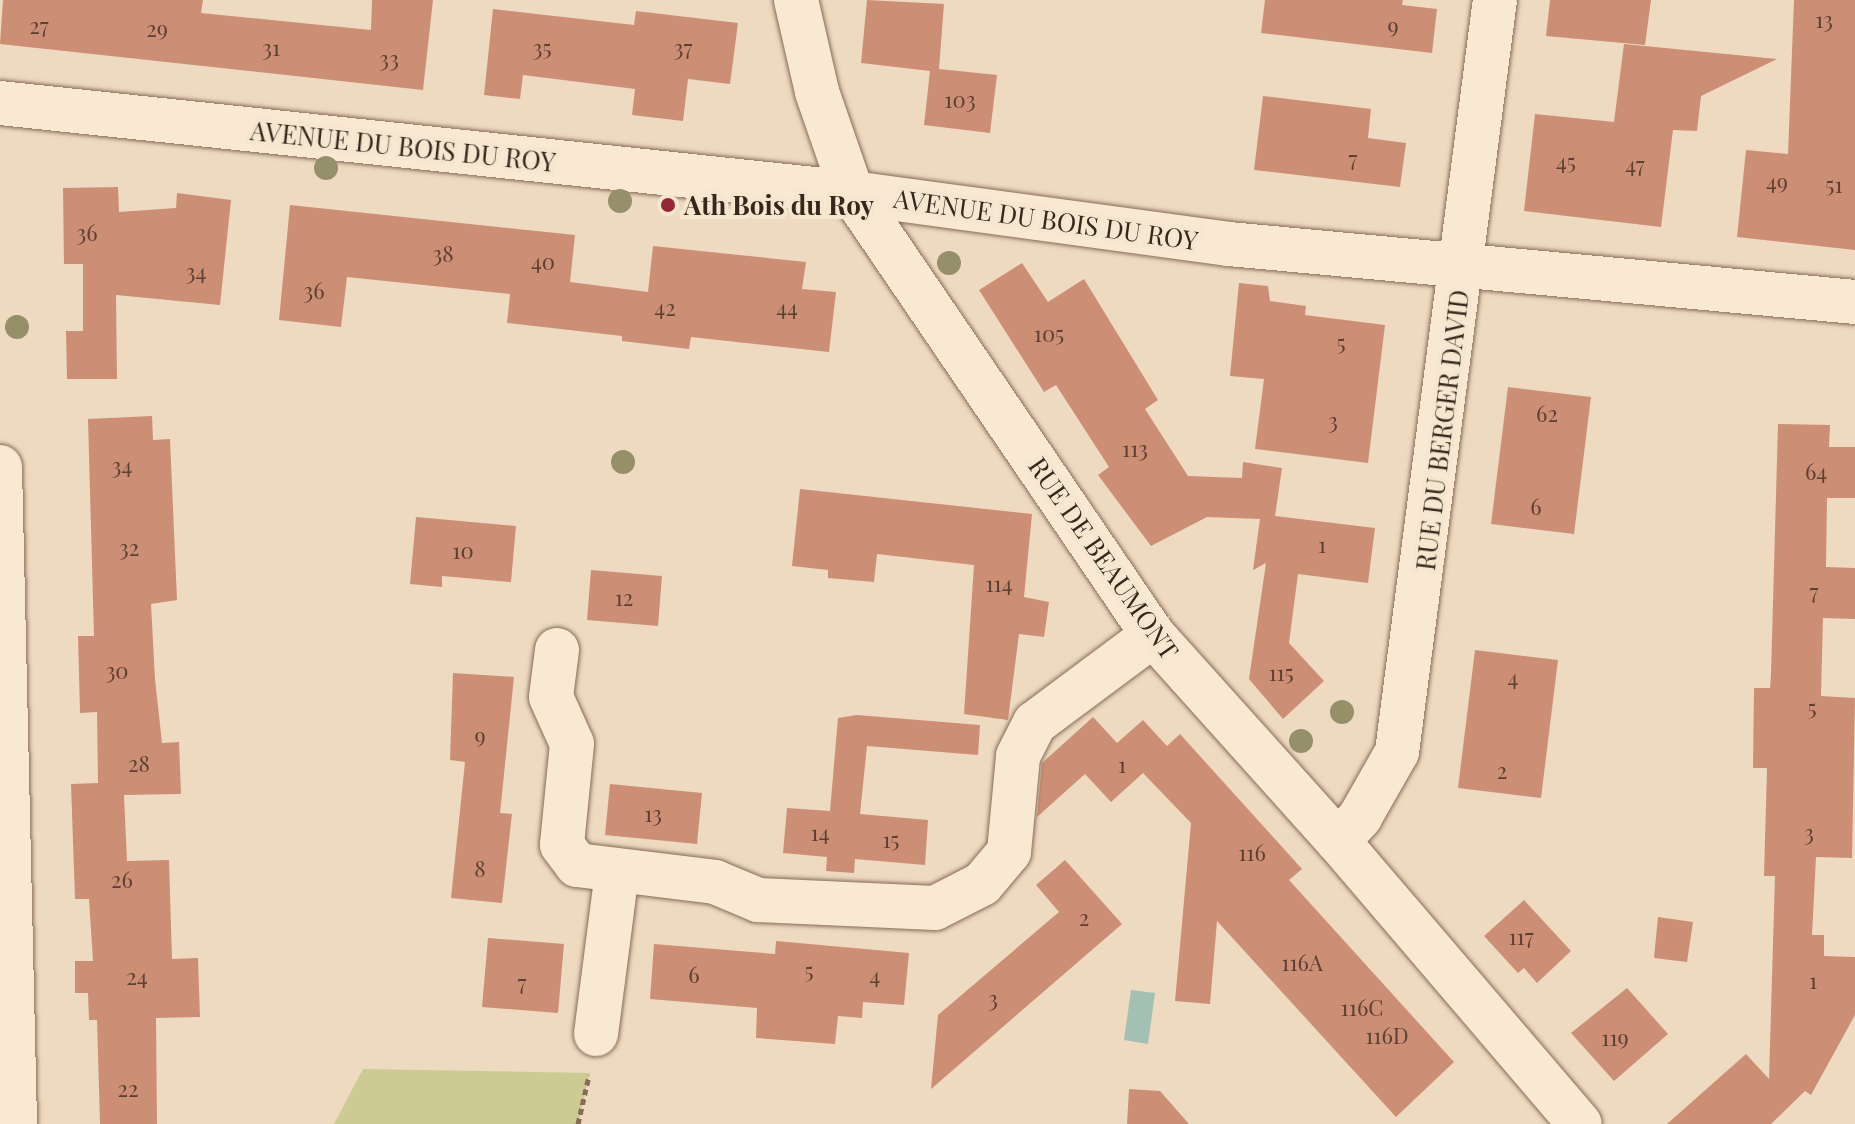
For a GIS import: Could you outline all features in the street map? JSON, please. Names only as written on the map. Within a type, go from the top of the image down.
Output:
[{"type":"street","name":"RUE DE BEAUMONT","points":[[796,0],[817,92],[852,193],[1153,635],[1338,841],[1580,1124]]},
{"type":"street","name":"RUE DU BERGER DAVID","points":[[1338,841],[1360,817],[1397,752],[1495,0]]},
{"type":"street","name":"AVENUE DU BOIS DU ROY","points":[[0,103],[852,193],[1229,244],[1855,302]]},
{"type":"street","points":[[0,467],[15,1124]]},
{"type":"street","points":[[557,650],[551,697],[572,744],[562,845],[577,865],[715,882],[758,900],[935,908],[959,900],[997,871],[1009,852],[1018,756],[1035,723],[1153,635]]},
{"type":"street","points":[[596,1034],[617,872]]},
{"type":"path","points":[[578,1124],[596,1034]]},
{"type":"shaded area","points":[[1131,990],[1155,993],[1148,1044],[1124,1040]]},
{"type":"shaded area","points":[[363,1069],[590,1073],[578,1124],[334,1124]]},
{"type":"building","points":[[3,0],[203,0],[201,13],[371,30],[372,0],[433,0],[423,90],[0,44]]},
{"type":"building","points":[[867,0],[944,4],[939,69],[997,75],[990,133],[924,125],[930,71],[861,63]]},
{"type":"building","points":[[1265,0],[1403,0],[1402,5],[1437,9],[1432,53],[1261,33]]},
{"type":"building","points":[[1550,0],[1651,0],[1645,45],[1546,36]]},
{"type":"building","points":[[1794,0],[1855,0],[1855,250],[1737,237],[1746,150],[1788,154]]},
{"type":"building","points":[[493,9],[634,25],[636,11],[738,23],[730,84],[688,79],[683,121],[632,115],[635,89],[523,75],[520,99],[484,95]]},
{"type":"building","points":[[1624,44],[1777,59],[1701,96],[1697,131],[1673,130],[1661,227],[1524,211],[1535,114],[1614,122]]},
{"type":"building","points":[[1263,96],[1371,109],[1368,138],[1406,143],[1400,187],[1254,170]]},
{"type":"building","points":[[118,187],[119,212],[176,208],[177,193],[231,200],[220,305],[116,295],[117,379],[67,379],[66,331],[83,331],[83,264],[64,264],[63,188]]},
{"type":"building","points":[[290,205],[575,235],[570,282],[648,292],[653,246],[806,262],[802,289],[836,292],[829,352],[691,337],[689,349],[622,341],[622,336],[507,323],[510,294],[347,277],[341,327],[279,320]]},
{"type":"building","points":[[1022,263],[1048,302],[1084,279],[1158,400],[1145,409],[1188,476],[1242,478],[1243,462],[1282,468],[1275,516],[1375,528],[1368,583],[1298,574],[1289,643],[1324,681],[1283,719],[1249,679],[1266,563],[1253,570],[1260,519],[1207,517],[1151,546],[1098,475],[1109,467],[1056,385],[1044,392],[979,290]]},
{"type":"building","points":[[1239,283],[1268,286],[1270,301],[1306,306],[1305,315],[1385,325],[1368,463],[1255,449],[1264,379],[1230,376]]},
{"type":"building","points":[[1508,387],[1591,397],[1574,534],[1491,524]]},
{"type":"building","points":[[152,416],[153,440],[170,439],[177,600],[151,604],[155,679],[162,743],[179,742],[181,794],[124,795],[127,861],[169,860],[172,959],[198,958],[200,1017],[156,1018],[157,1124],[100,1124],[97,1020],[89,1020],[88,993],[75,993],[75,961],[93,961],[89,899],[75,899],[71,784],[98,783],[97,712],[80,713],[78,636],[94,636],[88,419]]},
{"type":"building","points":[[1778,424],[1830,425],[1829,447],[1855,447],[1855,498],[1827,498],[1826,567],[1855,568],[1855,619],[1823,618],[1821,696],[1855,698],[1852,858],[1816,857],[1812,935],[1824,935],[1824,956],[1855,957],[1855,1015],[1811,1095],[1805,1091],[1771,1124],[1667,1124],[1746,1054],[1769,1079],[1775,876],[1764,876],[1767,768],[1753,768],[1754,688],[1770,688]]},
{"type":"building","points":[[800,489],[1032,514],[1024,597],[1049,602],[1044,637],[1019,634],[1008,720],[964,714],[974,565],[877,554],[874,582],[828,578],[828,570],[792,566]]},
{"type":"building","points":[[416,517],[516,526],[511,582],[442,576],[442,587],[410,584]]},
{"type":"building","points":[[591,570],[662,576],[658,626],[587,620]]},
{"type":"building","points":[[1475,650],[1558,660],[1541,798],[1458,788]]},
{"type":"building","points":[[453,673],[514,677],[500,813],[512,814],[502,903],[451,898],[465,762],[450,760]]},
{"type":"building","points":[[857,715],[980,725],[978,755],[867,746],[860,814],[928,820],[925,865],[855,859],[854,873],[826,871],[827,857],[783,853],[787,808],[830,811],[838,718]]},
{"type":"building","points":[[1093,717],[1117,743],[1143,720],[1167,746],[1180,734],[1302,869],[1289,880],[1454,1062],[1396,1117],[1217,921],[1210,1004],[1175,1001],[1191,823],[1143,773],[1111,802],[1085,774],[1037,817],[1042,763]]},
{"type":"building","points":[[610,784],[702,793],[697,844],[605,835]]},
{"type":"building","points":[[1065,860],[1122,924],[931,1089],[938,1015],[1059,912],[1036,885]]},
{"type":"building","points":[[1524,900],[1571,951],[1537,983],[1524,968],[1518,973],[1484,936]]},
{"type":"building","points":[[1658,917],[1693,922],[1687,962],[1654,958]]},
{"type":"building","points":[[488,938],[564,944],[558,1013],[482,1007]]},
{"type":"building","points":[[776,941],[909,953],[904,1005],[863,1002],[862,1018],[838,1016],[835,1044],[756,1038],[757,1008],[650,999],[654,944],[775,954]]},
{"type":"building","points":[[1627,988],[1668,1034],[1614,1081],[1571,1033]]},
{"type":"building","points":[[1129,1089],[1160,1091],[1189,1124],[1127,1124]]},
{"type":"place","name":"Ath Bois du Roy","points":[[668,205]]}]
